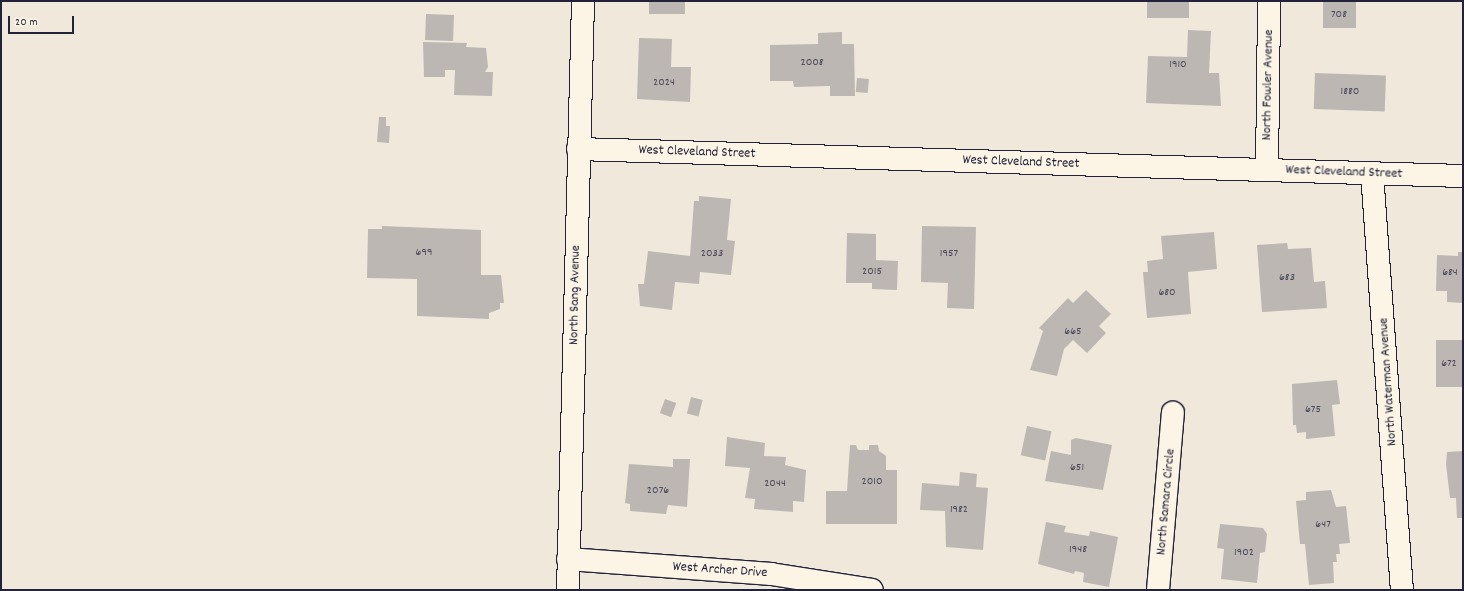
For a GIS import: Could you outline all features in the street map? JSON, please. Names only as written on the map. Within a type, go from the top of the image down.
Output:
[{"type":"street","name":"North Sang Avenue","points":[[568,590],[578,148],[583,1]]},
{"type":"street","name":"North Fowler Avenue","points":[[1267,170],[1269,1]]},
{"type":"street","name":"West Cleveland Street","points":[[578,148],[1463,176]]},
{"type":"street","name":"North Waterman Avenue","points":[[1372,173],[1402,590]]},
{"type":"street","name":"North Samara Circle","points":[[1158,590],[1173,413]]},
{"type":"street","name":"West Archer Drive","points":[[568,559],[771,574],[872,590]]},
{"type":"building","points":[[649,1],[685,1],[685,14],[649,14]]},
{"type":"building","points":[[1147,1],[1189,1],[1189,18],[1147,18]]},
{"type":"building","points":[[1323,1],[1356,1],[1356,28],[1323,28]]},
{"type":"building","points":[[426,14],[454,15],[453,41],[425,40]]},
{"type":"building","points":[[1188,30],[1211,31],[1209,73],[1219,73],[1221,106],[1146,103],[1148,56],[1187,57]]},
{"type":"building","points":[[842,32],[842,44],[854,44],[855,96],[830,96],[830,86],[794,87],[793,81],[770,81],[770,45],[818,44],[818,33]]},
{"type":"building","points":[[639,38],[672,39],[671,67],[691,67],[690,102],[637,99]]},
{"type":"building","points":[[423,42],[467,43],[466,47],[486,48],[488,67],[485,72],[493,72],[492,96],[454,95],[455,70],[445,70],[445,77],[424,77]]},
{"type":"building","points":[[1315,73],[1386,75],[1385,111],[1314,109]]},
{"type":"building","points":[[857,78],[869,79],[868,93],[856,92]]},
{"type":"building","points":[[379,117],[386,117],[386,126],[390,126],[389,143],[377,142]]},
{"type":"building","points":[[699,196],[731,199],[727,240],[735,241],[731,275],[700,272],[699,284],[675,282],[672,310],[640,306],[638,284],[644,284],[648,251],[690,256],[694,201],[699,201]]},
{"type":"building","points":[[382,226],[481,230],[481,275],[501,275],[504,303],[500,303],[500,309],[489,313],[489,319],[417,316],[417,279],[367,278],[368,229],[382,229]]},
{"type":"building","points":[[922,226],[976,227],[974,309],[947,308],[948,283],[921,282]]},
{"type":"building","points":[[1214,232],[1217,269],[1188,272],[1191,314],[1147,318],[1143,272],[1148,272],[1147,261],[1163,259],[1161,236]]},
{"type":"building","points":[[847,233],[876,234],[876,260],[898,261],[897,290],[872,289],[872,283],[846,283]]},
{"type":"building","points":[[1287,243],[1288,249],[1311,248],[1314,282],[1325,281],[1327,308],[1262,312],[1257,245]]},
{"type":"building","points":[[1458,252],[1463,252],[1463,303],[1447,302],[1447,291],[1436,291],[1437,255],[1458,256]]},
{"type":"building","points":[[1086,290],[1111,314],[1099,326],[1106,333],[1087,353],[1073,340],[1064,349],[1057,376],[1030,370],[1043,331],[1039,328],[1068,298],[1073,303]]},
{"type":"building","points":[[1436,340],[1463,340],[1463,387],[1436,387]]},
{"type":"building","points":[[1337,380],[1340,404],[1332,405],[1335,436],[1306,439],[1306,432],[1297,433],[1296,425],[1293,425],[1292,384]]},
{"type":"building","points":[[691,397],[703,400],[699,416],[687,413]]},
{"type":"building","points":[[665,399],[676,403],[671,417],[660,413]]},
{"type":"building","points":[[1027,426],[1051,431],[1045,461],[1021,455]]},
{"type":"building","points":[[727,437],[765,443],[764,456],[786,457],[785,465],[806,470],[804,502],[793,501],[793,512],[754,509],[755,499],[745,498],[750,468],[725,466]]},
{"type":"building","points":[[1076,438],[1112,445],[1103,490],[1045,481],[1051,451],[1071,455],[1071,440]]},
{"type":"building","points":[[850,445],[856,445],[858,450],[869,450],[869,445],[878,445],[879,451],[886,456],[886,470],[897,470],[897,524],[826,524],[826,491],[847,491]]},
{"type":"building","points":[[1463,451],[1463,518],[1457,518],[1456,498],[1450,498],[1446,464],[1447,452]]},
{"type":"building","points":[[673,459],[690,459],[687,507],[668,505],[666,514],[630,511],[630,504],[625,503],[629,464],[673,467]]},
{"type":"building","points":[[960,472],[977,474],[976,487],[988,488],[983,550],[946,547],[945,511],[920,510],[922,483],[959,486]]},
{"type":"building","points":[[1331,490],[1336,507],[1346,506],[1350,543],[1339,544],[1340,554],[1336,554],[1337,562],[1333,562],[1334,583],[1309,585],[1305,544],[1300,544],[1296,501],[1306,500],[1306,492]]},
{"type":"building","points":[[1046,522],[1066,526],[1064,532],[1089,536],[1090,531],[1118,537],[1109,587],[1083,582],[1084,573],[1075,571],[1074,574],[1038,564]]},
{"type":"building","points":[[1220,524],[1263,528],[1267,534],[1265,552],[1260,553],[1257,583],[1221,579],[1224,549],[1217,548]]}]
